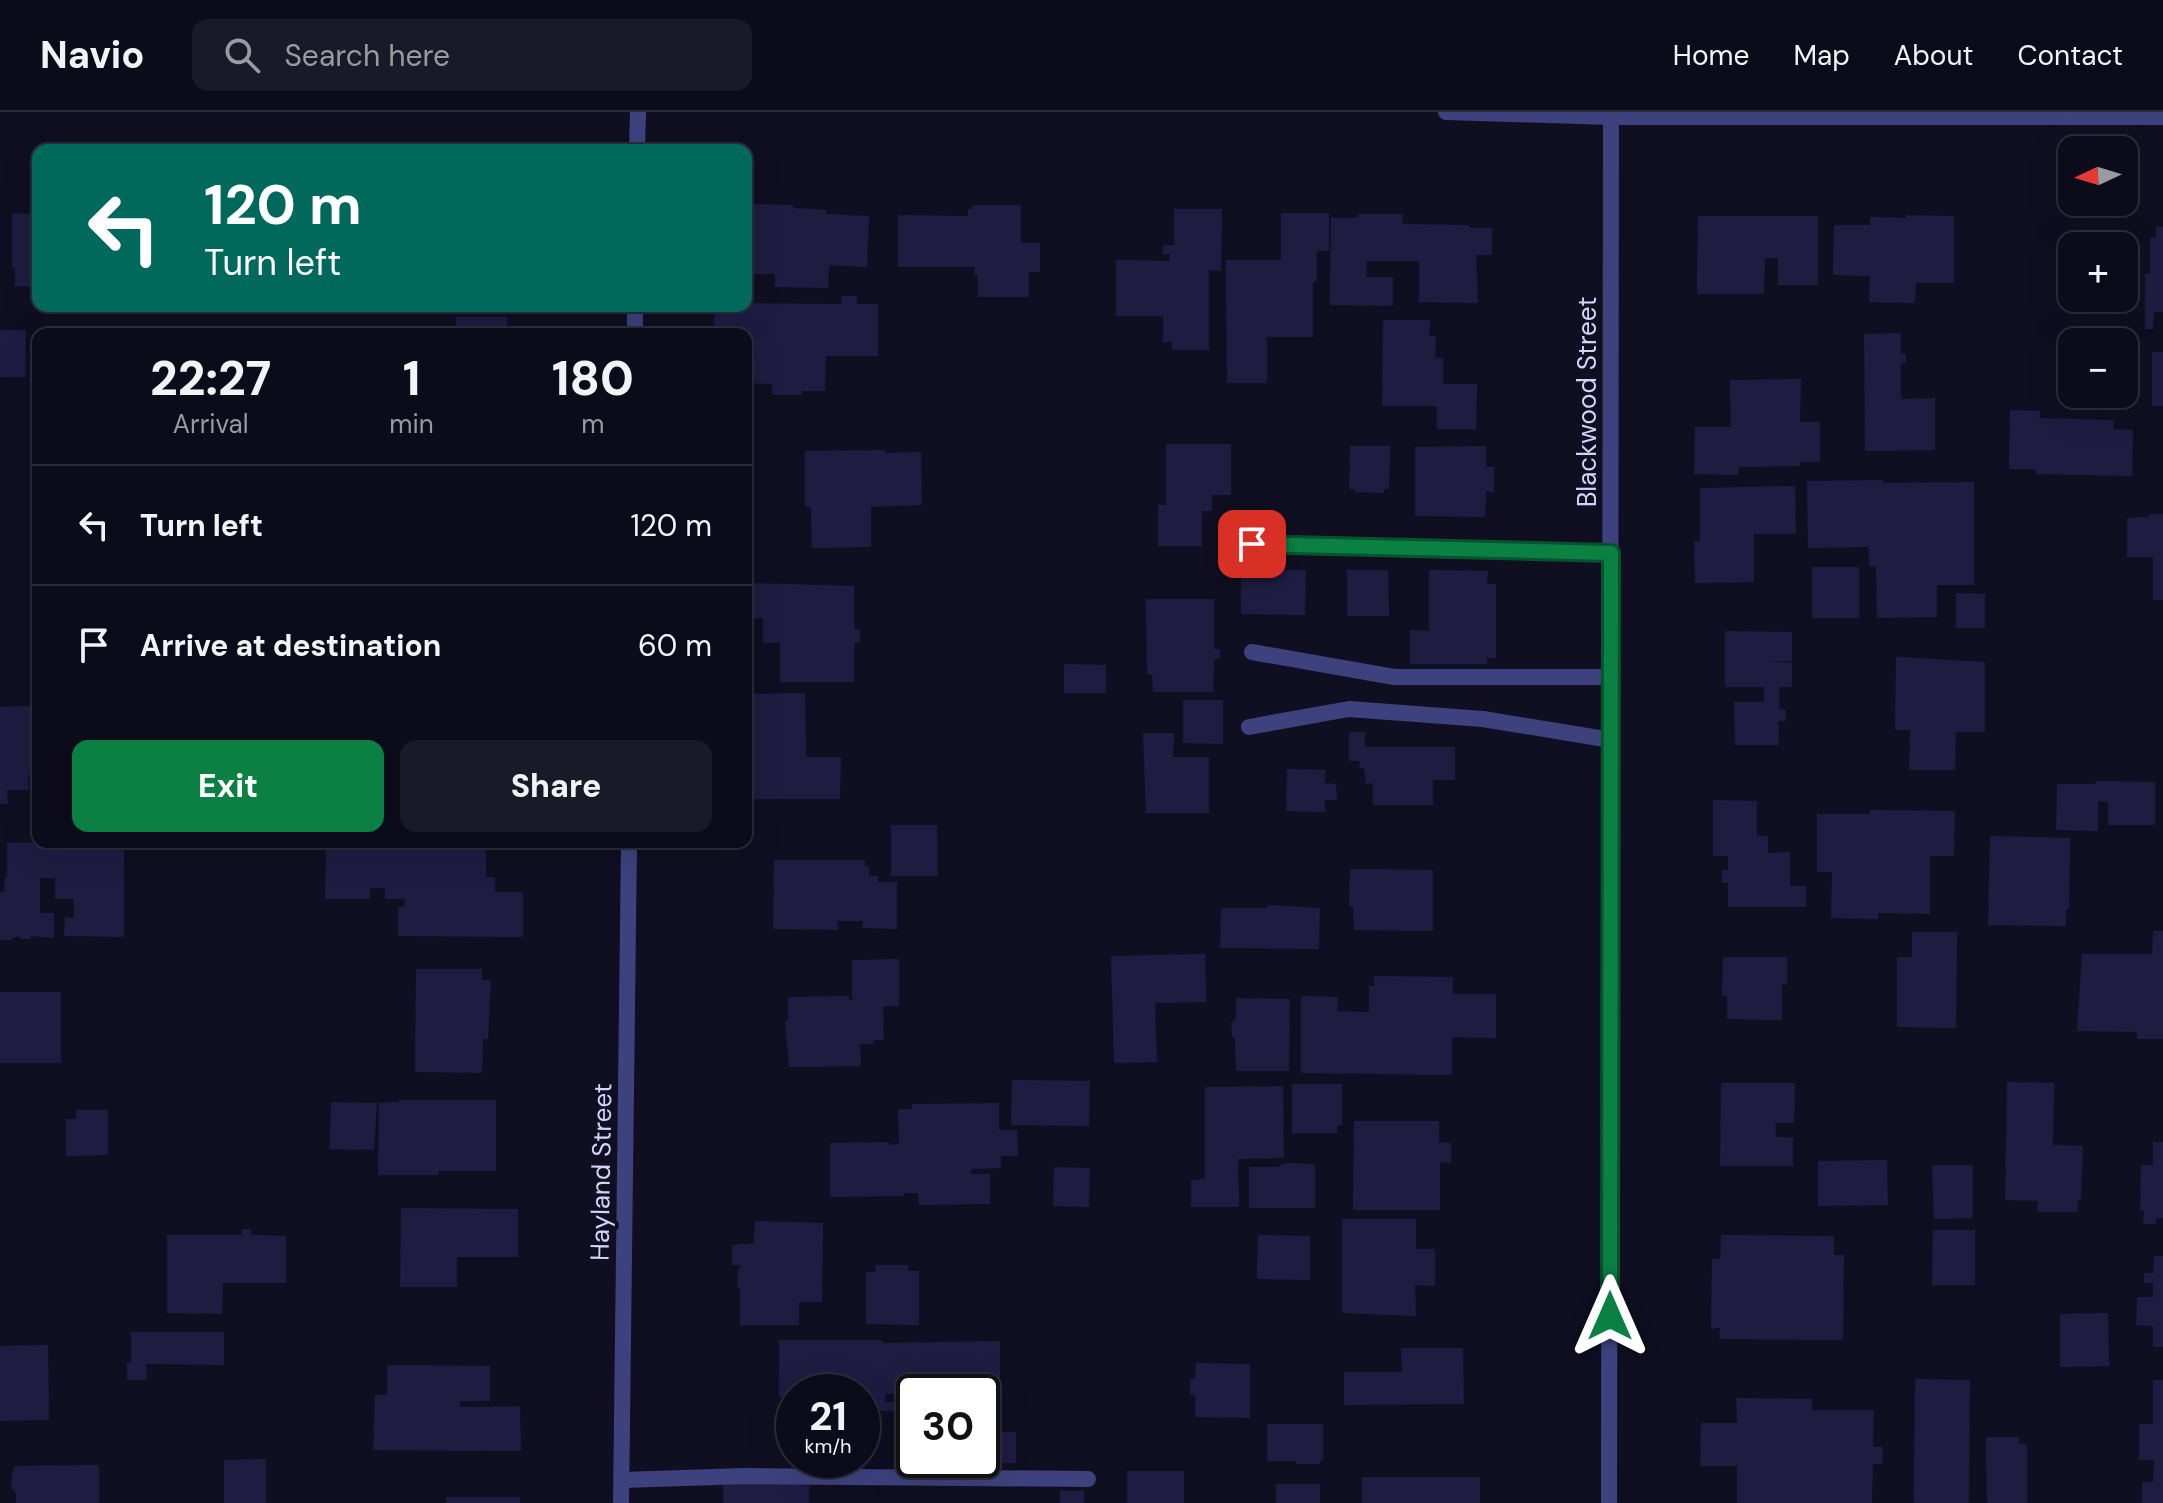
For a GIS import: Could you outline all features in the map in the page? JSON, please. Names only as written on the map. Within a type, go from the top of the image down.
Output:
[{"type":"street","points":[[637,144],[638,112]]},
{"type":"street","points":[[1446,112],[2163,117]]},
{"type":"street","name":"Blackwood Street","points":[[1609,1503],[1611,114]]},
{"type":"street","points":[[1252,544],[1611,553]]},
{"type":"street","points":[[1252,652],[1394,677],[1610,677]]},
{"type":"street","points":[[1249,727],[1349,709],[1483,719],[1611,740]]},
{"type":"street","name":"Hayland Street","points":[[621,1503],[629,848]]},
{"type":"street","points":[[622,1480],[746,1476],[1088,1479]]},
{"type":"building","points":[[752,204],[793,205],[793,208],[826,210],[826,214],[869,216],[867,267],[829,265],[828,288],[775,287],[775,274],[752,274]]},
{"type":"building","points":[[972,205],[1021,205],[1021,243],[1040,243],[1040,272],[1029,272],[1029,297],[978,297],[975,267],[898,267],[898,215],[968,216]]},
{"type":"building","points":[[1174,209],[1222,209],[1221,271],[1209,270],[1209,350],[1172,350],[1172,342],[1163,342],[1163,316],[1116,316],[1116,260],[1170,261],[1170,254],[1163,254],[1163,245],[1174,245]]},
{"type":"building","points":[[12,213],[32,214],[32,287],[15,286]]},
{"type":"building","points":[[1281,213],[1329,213],[1329,251],[1317,251],[1317,281],[1313,282],[1313,337],[1267,337],[1267,383],[1227,383],[1226,260],[1281,260]]},
{"type":"building","points":[[1358,214],[1403,214],[1402,224],[1492,228],[1492,255],[1476,255],[1478,303],[1419,302],[1419,261],[1367,261],[1366,277],[1393,277],[1393,306],[1330,305],[1331,218],[1357,218]]},
{"type":"building","points":[[1906,215],[1954,216],[1954,283],[1916,283],[1915,303],[1869,302],[1870,276],[1833,275],[1834,225],[1870,225],[1870,217],[1906,218]]},
{"type":"building","points":[[1698,216],[1818,216],[1818,285],[1778,285],[1778,258],[1765,258],[1764,294],[1697,294]]},
{"type":"building","points":[[2156,227],[2163,227],[2163,312],[2154,312],[2153,329],[2145,329],[2145,274],[2150,273],[2150,238],[2156,237]]},
{"type":"building","points":[[842,296],[857,296],[857,304],[878,304],[878,356],[826,356],[825,391],[772,395],[772,384],[752,383],[752,328],[714,328],[714,312],[752,312],[752,303],[841,304]]},
{"type":"building","points":[[456,317],[507,317],[507,328],[456,328]]},
{"type":"building","points":[[1383,320],[1430,320],[1429,336],[1436,336],[1435,358],[1443,358],[1443,384],[1477,384],[1476,429],[1437,429],[1437,406],[1382,406]]},
{"type":"building","points":[[0,330],[26,330],[25,377],[0,377]]},
{"type":"building","points":[[1901,333],[1901,354],[1906,354],[1906,363],[1901,363],[1901,399],[1935,398],[1935,450],[1865,451],[1864,334]]},
{"type":"building","points":[[2152,352],[2163,352],[2163,406],[2152,406]]},
{"type":"building","points":[[1801,379],[1800,422],[1820,422],[1820,462],[1800,462],[1800,466],[1739,467],[1738,475],[1694,474],[1695,427],[1731,427],[1730,380]]},
{"type":"building","points":[[2010,410],[2040,411],[2040,418],[2114,420],[2113,429],[2133,430],[2132,476],[2036,474],[2036,469],[2009,469]]},
{"type":"building","points":[[1166,444],[1231,444],[1231,495],[1212,495],[1212,511],[1202,511],[1202,546],[1158,546],[1158,505],[1166,505]]},
{"type":"building","points":[[1350,446],[1390,446],[1389,489],[1384,489],[1384,493],[1349,489]]},
{"type":"building","points":[[1486,446],[1486,467],[1494,467],[1494,492],[1486,491],[1485,517],[1415,516],[1415,447]]},
{"type":"building","points":[[885,450],[885,453],[921,452],[922,505],[871,507],[871,547],[812,548],[811,507],[805,506],[805,451]]},
{"type":"building","points":[[1883,480],[1883,483],[1974,482],[1974,585],[1937,585],[1937,617],[1877,618],[1876,567],[1869,566],[1869,547],[1808,548],[1807,481]]},
{"type":"building","points":[[1795,486],[1796,534],[1754,534],[1754,582],[1695,583],[1694,541],[1700,541],[1700,488]]},
{"type":"building","points":[[2149,514],[2163,514],[2163,600],[2153,600],[2153,557],[2127,557],[2127,518],[2150,517]]},
{"type":"building","points":[[1812,567],[1859,567],[1859,618],[1812,618]]},
{"type":"building","points":[[1241,569],[1306,570],[1305,615],[1241,614]]},
{"type":"building","points":[[1347,570],[1388,570],[1389,616],[1347,616]]},
{"type":"building","points":[[1429,570],[1488,571],[1487,584],[1496,584],[1496,658],[1487,658],[1487,664],[1410,664],[1410,630],[1429,631]]},
{"type":"building","points":[[752,583],[854,586],[854,629],[860,629],[860,643],[854,643],[854,682],[780,682],[780,643],[763,643],[763,618],[752,619]]},
{"type":"building","points":[[1956,593],[1985,594],[1985,628],[1956,628]]},
{"type":"building","points":[[1146,599],[1214,599],[1214,649],[1220,649],[1220,659],[1214,659],[1213,692],[1153,692],[1152,675],[1147,674]]},
{"type":"building","points":[[1725,631],[1792,632],[1792,661],[1766,661],[1792,663],[1792,687],[1779,687],[1779,709],[1785,709],[1786,721],[1778,721],[1779,745],[1735,745],[1734,702],[1764,702],[1764,687],[1725,687]]},
{"type":"building","points":[[1896,657],[1985,662],[1985,732],[1956,732],[1955,770],[1909,770],[1910,730],[1895,730]]},
{"type":"building","points":[[1064,664],[1106,665],[1106,693],[1064,693]]},
{"type":"building","points":[[805,693],[806,757],[841,757],[840,799],[752,799],[752,694]]},
{"type":"building","points":[[1183,700],[1223,700],[1223,744],[1183,743]]},
{"type":"building","points":[[32,706],[32,775],[28,775],[29,790],[7,790],[8,804],[0,804],[0,707]]},
{"type":"building","points":[[1349,732],[1365,732],[1365,747],[1455,747],[1455,780],[1433,780],[1433,805],[1373,805],[1373,783],[1366,784],[1364,768],[1359,768],[1360,761],[1349,761]]},
{"type":"building","points":[[1143,733],[1174,733],[1173,757],[1209,757],[1209,813],[1146,813]]},
{"type":"building","points":[[1287,769],[1325,770],[1325,783],[1336,784],[1337,800],[1325,800],[1325,812],[1286,811]]},
{"type":"building","points":[[2095,781],[2155,782],[2155,825],[2108,825],[2108,802],[2098,801],[2098,831],[2056,830],[2057,784],[2096,784]]},
{"type":"building","points":[[1713,800],[1757,801],[1757,836],[1768,836],[1768,853],[1790,852],[1790,886],[1806,886],[1806,907],[1728,907],[1728,883],[1722,883],[1722,870],[1728,870],[1728,856],[1713,856]]},
{"type":"building","points":[[1870,810],[1955,811],[1954,856],[1930,856],[1930,914],[1878,913],[1878,919],[1831,918],[1832,872],[1817,872],[1817,814],[1870,814]]},
{"type":"building","points":[[891,825],[937,825],[938,876],[891,876]]},
{"type":"building","points":[[1990,836],[2070,838],[2066,926],[1988,925]]},
{"type":"building","points":[[7,843],[32,843],[32,848],[124,848],[124,937],[64,936],[65,917],[74,918],[74,899],[55,899],[55,878],[40,878],[40,913],[54,913],[54,938],[30,936],[31,939],[12,937],[12,940],[0,940],[0,892],[4,892],[7,877]]},
{"type":"building","points":[[326,848],[486,848],[486,877],[495,877],[495,892],[523,892],[523,937],[398,936],[398,907],[404,907],[405,899],[385,899],[385,888],[370,888],[370,899],[325,899]]},
{"type":"building","points":[[774,860],[865,860],[865,866],[869,866],[869,876],[878,876],[878,882],[897,882],[897,929],[862,928],[863,921],[837,921],[838,930],[773,929]]},
{"type":"building","points":[[1350,869],[1433,870],[1433,931],[1354,930],[1353,907],[1349,906]]},
{"type":"building","points":[[1267,905],[1320,908],[1319,949],[1220,948],[1221,908],[1267,908]]},
{"type":"building","points":[[2153,931],[2163,931],[2163,1039],[2137,1039],[2137,1032],[2077,1031],[2082,954],[2152,954]]},
{"type":"building","points":[[1912,932],[1957,932],[1956,1028],[1897,1027],[1897,957],[1912,957]]},
{"type":"building","points":[[1205,954],[1206,1002],[1155,1003],[1157,1062],[1114,1063],[1111,956]]},
{"type":"building","points":[[1723,957],[1787,957],[1787,985],[1782,984],[1782,1020],[1727,1019],[1727,996],[1722,996]]},
{"type":"building","points":[[899,959],[899,1006],[883,1006],[884,1040],[860,1044],[861,1066],[789,1067],[785,1021],[788,1021],[788,997],[849,996],[852,1000],[852,960]]},
{"type":"building","points":[[416,969],[482,969],[482,980],[491,980],[488,1039],[483,1039],[482,1073],[415,1072]]},
{"type":"building","points":[[1374,976],[1453,977],[1453,994],[1496,994],[1496,1038],[1452,1037],[1452,1075],[1301,1073],[1301,996],[1338,997],[1337,1011],[1369,1012],[1369,986],[1374,986]]},
{"type":"building","points":[[0,992],[61,992],[61,1063],[0,1063]]},
{"type":"building","points":[[1236,998],[1290,999],[1289,1071],[1236,1071],[1231,1023],[1236,1019]]},
{"type":"building","points":[[1012,1080],[1090,1081],[1089,1126],[1011,1125]]},
{"type":"building","points":[[2007,1082],[2054,1083],[2053,1145],[2083,1146],[2081,1200],[2078,1200],[2077,1212],[2037,1212],[2038,1201],[2005,1200]]},
{"type":"building","points":[[1721,1083],[1795,1083],[1794,1123],[1775,1123],[1776,1137],[1793,1138],[1793,1166],[1720,1166]]},
{"type":"building","points":[[1292,1084],[1342,1084],[1342,1125],[1337,1126],[1337,1133],[1292,1133]]},
{"type":"building","points":[[1283,1086],[1284,1158],[1238,1159],[1239,1207],[1191,1207],[1191,1180],[1205,1179],[1205,1087]]},
{"type":"building","points":[[399,1100],[496,1100],[496,1171],[378,1175],[379,1103]]},
{"type":"building","points":[[331,1102],[377,1103],[374,1150],[330,1149]]},
{"type":"building","points":[[999,1103],[999,1130],[1017,1130],[1018,1156],[1001,1156],[1001,1168],[972,1169],[971,1174],[990,1174],[990,1204],[919,1205],[918,1193],[830,1197],[830,1143],[899,1144],[898,1109],[912,1109],[912,1104]]},
{"type":"building","points":[[76,1110],[108,1110],[108,1155],[66,1156],[66,1119],[76,1119]]},
{"type":"building","points":[[1354,1121],[1439,1121],[1439,1142],[1451,1143],[1451,1163],[1440,1162],[1440,1210],[1353,1210]]},
{"type":"building","points":[[2153,1142],[2163,1142],[2163,1218],[2156,1218],[2156,1224],[2143,1224],[2144,1211],[2140,1210],[2141,1165],[2153,1165]]},
{"type":"building","points":[[1887,1160],[1888,1205],[1818,1206],[1818,1161]]},
{"type":"building","points":[[1287,1163],[1315,1164],[1315,1208],[1249,1208],[1249,1167],[1279,1167]]},
{"type":"building","points":[[1932,1165],[1973,1165],[1973,1218],[1934,1219]]},
{"type":"building","points":[[1054,1167],[1090,1168],[1089,1207],[1053,1206]]},
{"type":"building","points":[[401,1208],[518,1209],[518,1257],[457,1257],[457,1287],[400,1287]]},
{"type":"building","points":[[1342,1219],[1416,1219],[1416,1249],[1435,1249],[1435,1286],[1415,1285],[1416,1316],[1342,1313]]},
{"type":"building","points":[[755,1221],[823,1223],[822,1302],[799,1302],[799,1325],[740,1325],[740,1289],[737,1285],[741,1265],[732,1265],[732,1245],[754,1243]]},
{"type":"building","points":[[242,1229],[251,1229],[251,1235],[286,1236],[286,1283],[223,1283],[222,1314],[167,1313],[167,1235],[242,1235]]},
{"type":"building","points":[[1933,1230],[1975,1230],[1975,1285],[1932,1285]]},
{"type":"building","points":[[1258,1235],[1310,1236],[1310,1280],[1257,1279]]},
{"type":"building","points":[[1721,1235],[1834,1236],[1834,1255],[1844,1255],[1843,1340],[1719,1339],[1720,1328],[1711,1329],[1712,1259],[1720,1259]]},
{"type":"building","points":[[2154,1256],[2163,1256],[2163,1347],[2153,1347],[2153,1326],[2136,1325],[2137,1297],[2153,1297],[2153,1283],[2144,1283],[2144,1273],[2153,1273]]},
{"type":"building","points":[[875,1265],[908,1265],[908,1271],[919,1271],[919,1325],[866,1324],[866,1272],[876,1272]]},
{"type":"building","points":[[2108,1313],[2109,1366],[2060,1367],[2060,1314]]},
{"type":"building","points":[[131,1332],[224,1332],[224,1365],[146,1364],[147,1380],[127,1380],[127,1363],[131,1363]]},
{"type":"building","points":[[779,1340],[882,1340],[882,1343],[1000,1341],[1000,1374],[896,1374],[896,1394],[886,1394],[885,1402],[896,1402],[896,1411],[880,1411],[880,1374],[779,1374]]},
{"type":"building","points":[[48,1345],[49,1420],[0,1421],[0,1346]]},
{"type":"building","points":[[1401,1348],[1463,1348],[1464,1404],[1344,1405],[1344,1372],[1402,1372]]},
{"type":"building","points":[[1196,1363],[1250,1364],[1250,1418],[1195,1417],[1195,1395],[1190,1395],[1190,1379],[1195,1379]]},
{"type":"building","points":[[387,1365],[490,1366],[490,1401],[460,1401],[460,1407],[520,1406],[521,1451],[373,1450],[375,1395],[387,1395]]},
{"type":"building","points":[[1915,1379],[1970,1380],[1969,1503],[1914,1503]]},
{"type":"building","points":[[2153,1380],[2163,1380],[2163,1503],[2142,1503],[2142,1482],[2153,1482],[2154,1460],[2139,1460],[2139,1424],[2153,1424]]},
{"type":"building","points":[[1736,1398],[1812,1399],[1812,1410],[1874,1410],[1873,1447],[1883,1447],[1882,1464],[1873,1464],[1872,1503],[1737,1503],[1737,1466],[1700,1466],[1701,1423],[1737,1423]]},
{"type":"building","points":[[1267,1424],[1323,1424],[1323,1460],[1320,1464],[1267,1461]]},
{"type":"building","points":[[1000,1432],[1016,1432],[1016,1463],[1000,1463]]},
{"type":"building","points":[[1986,1437],[2019,1437],[2019,1444],[2027,1444],[2027,1503],[1987,1503]]},
{"type":"building","points":[[266,1459],[266,1503],[224,1503],[224,1460]]},
{"type":"building","points":[[99,1465],[99,1503],[16,1503],[16,1493],[11,1488],[15,1466]]},
{"type":"building","points":[[1127,1471],[1184,1471],[1184,1503],[1127,1503]]},
{"type":"building","points":[[1362,1477],[1480,1477],[1480,1503],[1362,1503]]},
{"type":"building","points":[[723,1483],[809,1483],[809,1503],[723,1503]]},
{"type":"building","points":[[1276,1484],[1320,1484],[1320,1503],[1276,1503]]},
{"type":"building","points":[[1060,1491],[1084,1491],[1084,1503],[1060,1503]]},
{"type":"building","points":[[446,1497],[520,1497],[520,1503],[446,1503]]},
{"type":"route","points":[[1252,544],[1611,553],[1610,1316]]}]
